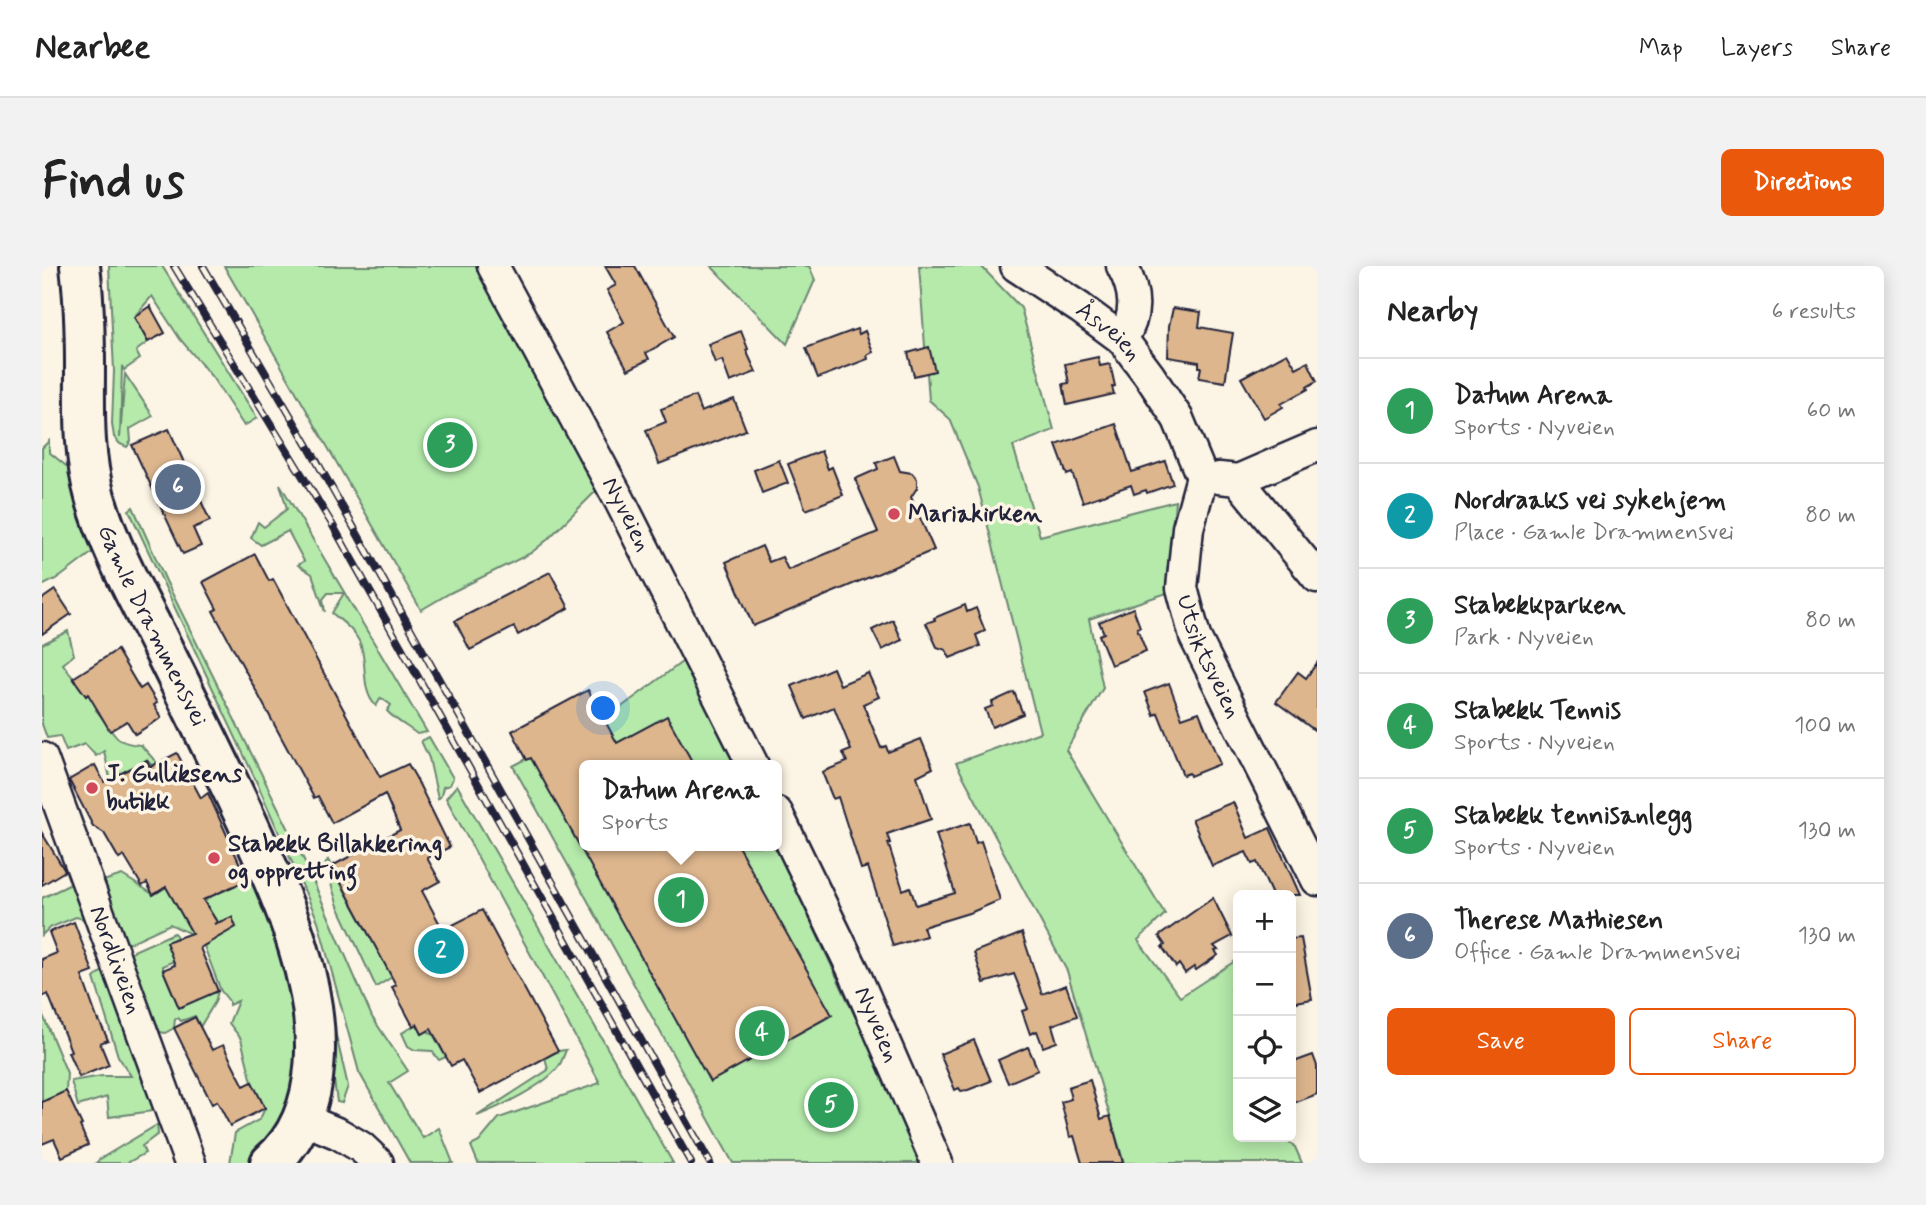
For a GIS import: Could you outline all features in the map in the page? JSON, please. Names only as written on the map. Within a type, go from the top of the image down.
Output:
[{"type":"main road","name":"Gamle Drammensvei","points":[[79,266],[84,303],[85,443],[96,498],[114,551],[221,764],[274,880],[300,951],[308,987],[314,1056],[309,1101],[293,1138],[270,1163]]},
{"type":"street","name":"Nyveien","points":[[493,266],[620,501],[750,760]]},
{"type":"street","name":"Åsveien","points":[[1016,266],[1122,339],[1178,419],[1202,477]]},
{"type":"street","points":[[1122,266],[1130,281],[1134,306],[1130,327],[1122,339]]},
{"type":"street","points":[[1202,477],[1238,480],[1317,446]]},
{"type":"street","name":"Utsiktsveien","points":[[1202,477],[1188,528],[1182,588],[1195,637],[1317,880]]},
{"type":"street","points":[[1238,480],[1317,577]]},
{"type":"street","name":"Nordliveien","points":[[42,758],[190,1163]]},
{"type":"street","name":"Nyveien","points":[[782,823],[854,972],[937,1163]]},
{"type":"street","points":[[303,1119],[339,1134],[361,1147],[378,1163]]},
{"type":"green space","points":[[109,266],[162,266],[257,418],[244,426],[212,377],[180,339],[152,296],[134,317],[148,342],[136,351],[140,359],[124,370],[122,366],[120,438],[125,374],[153,416],[130,429],[131,441],[127,447],[120,444],[114,437],[112,424],[114,371]]},
{"type":"green space","points":[[224,266],[477,266],[598,489],[531,553],[421,610]]},
{"type":"green space","points":[[711,266],[809,266],[815,280],[787,344]]},
{"type":"green space","points":[[919,266],[981,266],[1021,308],[1054,430],[1013,446],[1040,536],[1175,501],[1167,593],[1089,619],[1103,688],[1066,750],[1165,914],[1138,940],[1180,997],[1233,962],[1233,1142],[1287,1142],[1295,1147],[1302,1163],[1124,1163],[1067,971],[956,763],[1040,732],[978,487],[950,419],[929,400]]},
{"type":"green space","points":[[49,441],[49,452],[70,469],[97,549],[60,577],[42,586],[42,448]]},
{"type":"green space","points":[[280,484],[427,732],[417,734],[387,711],[391,705],[381,698],[376,706],[371,699],[359,641],[332,613],[344,593],[328,593],[323,599],[325,612],[312,574],[298,565],[304,561],[288,531],[261,545],[251,538],[258,522],[264,527],[287,509]]},
{"type":"green space","points":[[133,507],[166,581],[305,862],[372,1017],[408,1071],[389,1083],[423,1138],[439,1128],[453,1163],[410,1163],[359,1072],[318,921],[257,783],[129,510]]},
{"type":"green space","points":[[68,631],[74,655],[63,664],[86,696],[97,687],[107,702],[96,710],[114,734],[124,742],[141,745],[157,763],[152,765],[146,760],[119,793],[110,778],[104,751],[96,756],[85,744],[66,751],[60,736],[47,738],[42,724],[42,644]]},
{"type":"green space","points":[[686,659],[735,760],[579,760],[579,851],[778,851],[923,1163],[733,1163],[513,766],[612,714]]},
{"type":"green space","points":[[429,737],[453,778],[450,785],[443,787],[438,799],[429,758],[421,741]]},
{"type":"green space","points":[[457,785],[673,1163],[478,1163],[471,1146],[479,1142],[499,1118],[600,1083],[446,798]]},
{"type":"green space","points":[[328,860],[392,977],[376,987],[338,906],[325,865]]},
{"type":"green space","points":[[122,875],[153,894],[175,880],[182,915],[193,935],[170,924],[123,946],[100,882]]},
{"type":"green space","points":[[259,879],[287,953],[301,1038],[296,1095],[262,1154],[249,1163],[230,1163],[235,1133],[260,1119],[265,1108],[252,1082],[241,1039],[229,1023],[238,1001],[229,1005],[204,946],[215,939],[220,927],[205,902],[209,897],[247,880]]},
{"type":"green space","points":[[75,882],[88,920],[76,917],[49,928],[42,935],[42,898]]},
{"type":"green space","points":[[174,933],[177,937],[167,943],[199,949],[163,966],[179,1007],[218,991],[215,1002],[200,1027],[195,1016],[181,1021],[178,1018],[175,1019],[174,1028],[165,1033],[155,1031],[127,954]]},
{"type":"green space","points":[[106,968],[160,1110],[109,1117],[107,1097],[78,1106],[71,1081],[102,1076],[131,1076],[118,1056],[94,978]]},
{"type":"green space","points":[[42,1013],[67,1073],[66,1091],[42,1102]]},
{"type":"green space","points":[[331,1014],[348,1086],[342,1103],[337,1102],[332,1066]]},
{"type":"green space","points":[[417,1024],[422,1034],[428,1031],[434,1036],[446,1057],[439,1060],[432,1051],[415,1050],[408,1046],[402,1033]]},
{"type":"green space","points":[[566,1050],[559,1066],[543,1081],[477,1116],[548,1070],[545,1057]]},
{"type":"green space","points":[[157,1125],[158,1134],[142,1146],[145,1153],[127,1163],[96,1163],[100,1159]]},
{"type":"building","points":[[605,266],[635,266],[674,337],[646,353],[649,359],[628,370],[607,332],[624,322],[607,290],[616,285]]},
{"type":"building","points":[[150,306],[165,333],[148,342],[134,317]]},
{"type":"building","points":[[1173,308],[1201,312],[1199,327],[1233,333],[1225,382],[1199,378],[1199,362],[1168,357],[1169,326]]},
{"type":"building","points":[[857,329],[859,334],[865,331],[873,352],[867,355],[868,359],[818,378],[806,348]]},
{"type":"building","points":[[741,331],[756,372],[730,382],[722,360],[715,363],[708,344]]},
{"type":"building","points":[[929,347],[935,371],[914,376],[908,353]]},
{"type":"building","points":[[1287,353],[1296,368],[1308,362],[1317,381],[1264,418],[1241,378]]},
{"type":"building","points":[[1098,357],[1100,366],[1110,364],[1114,394],[1067,405],[1063,384],[1069,383],[1065,364]]},
{"type":"building","points":[[695,396],[701,412],[734,399],[746,430],[659,464],[646,430],[666,422],[661,409]]},
{"type":"building","points":[[1116,424],[1132,472],[1165,461],[1173,484],[1147,493],[1146,490],[1134,494],[1131,485],[1083,502],[1072,473],[1067,475],[1056,445]]},
{"type":"building","points":[[169,429],[210,521],[193,528],[201,546],[183,554],[132,445]]},
{"type":"building","points":[[821,451],[828,469],[832,467],[843,495],[806,510],[788,464]]},
{"type":"building","points":[[894,456],[900,471],[912,473],[917,479],[917,488],[911,497],[934,550],[753,626],[726,562],[762,546],[769,562],[782,557],[788,570],[878,532],[855,479],[878,469],[876,463]]},
{"type":"building","points":[[779,460],[788,483],[762,493],[754,470]]},
{"type":"building","points":[[255,554],[269,581],[273,579],[380,777],[408,764],[416,778],[450,847],[427,858],[440,881],[422,891],[443,930],[482,910],[558,1051],[480,1093],[462,1060],[451,1066],[431,1029],[422,1034],[417,1024],[413,1026],[392,987],[396,985],[332,866],[400,830],[385,794],[332,823],[318,796],[314,798],[213,611],[217,609],[203,582]]},
{"type":"building","points":[[550,572],[569,608],[518,635],[514,627],[470,650],[455,621]]},
{"type":"building","points":[[55,590],[71,614],[42,634],[42,599]]},
{"type":"building","points":[[965,605],[967,612],[976,608],[985,631],[976,635],[980,646],[950,658],[946,650],[937,647],[926,623]]},
{"type":"building","points":[[1133,608],[1146,651],[1111,665],[1099,635],[1104,633],[1099,622]]},
{"type":"building","points":[[893,620],[902,640],[882,650],[872,630]]},
{"type":"building","points":[[117,650],[140,689],[146,685],[157,703],[154,705],[161,718],[135,734],[127,721],[110,731],[88,694],[86,696],[73,678]]},
{"type":"building","points":[[1317,663],[1317,732],[1276,702],[1298,672],[1306,678]]},
{"type":"building","points":[[833,668],[840,685],[868,673],[879,697],[863,704],[881,748],[886,746],[888,752],[921,739],[933,768],[917,776],[931,819],[887,834],[903,890],[910,887],[916,905],[955,893],[936,834],[970,823],[976,843],[981,841],[1000,900],[923,927],[926,936],[893,946],[868,867],[861,869],[838,797],[833,799],[822,772],[847,762],[843,753],[851,750],[834,707],[806,719],[792,686]]},
{"type":"building","points":[[1169,683],[1182,718],[1199,712],[1220,764],[1190,776],[1189,773],[1183,775],[1158,713],[1154,715],[1145,692]]},
{"type":"building","points":[[588,690],[617,743],[667,716],[691,760],[579,760],[579,845],[531,758],[527,760],[512,731]]},
{"type":"building","points":[[1014,692],[1023,714],[992,727],[985,709],[993,706],[992,702]]},
{"type":"building","points":[[177,753],[201,798],[208,793],[247,880],[203,900],[217,922],[214,924],[232,917],[236,927],[200,948],[218,991],[179,1008],[163,970],[175,965],[166,942],[192,933],[166,887],[153,895],[147,883],[142,886],[124,856],[119,859],[104,833],[93,826],[69,780],[95,765],[104,782],[147,760],[150,767]]},
{"type":"building","points":[[1233,802],[1248,838],[1270,828],[1300,895],[1296,895],[1296,890],[1270,890],[1257,862],[1252,864],[1246,852],[1212,866],[1192,819]]},
{"type":"building","points":[[42,833],[65,871],[42,885]]},
{"type":"building","points":[[582,851],[741,851],[832,1015],[710,1082]]},
{"type":"building","points":[[1213,898],[1232,936],[1214,946],[1218,955],[1196,970],[1194,967],[1185,973],[1179,964],[1176,967],[1162,947],[1165,945],[1159,936]]},
{"type":"building","points":[[74,922],[93,972],[82,976],[98,1021],[108,1040],[100,1043],[109,1065],[79,1077],[48,994],[42,997],[42,959],[57,953],[49,932]]},
{"type":"building","points":[[1022,933],[1042,994],[1066,985],[1077,1016],[1052,1025],[1057,1042],[1043,1047],[1037,1031],[1030,1034],[1022,1011],[1028,1009],[1014,974],[984,983],[974,952]]},
{"type":"building","points":[[1296,938],[1301,938],[1312,999],[1296,1002],[1296,953]]},
{"type":"building","points":[[195,1017],[212,1050],[223,1045],[244,1086],[252,1082],[265,1108],[230,1126],[217,1101],[212,1104],[174,1028]]},
{"type":"building","points":[[974,1040],[991,1081],[968,1090],[955,1090],[940,1054]]},
{"type":"building","points":[[1028,1047],[1038,1070],[1008,1083],[998,1060]]},
{"type":"building","points":[[1313,1055],[1317,1066],[1317,1094],[1296,1102],[1296,1079],[1296,1061]]},
{"type":"building","points":[[1090,1080],[1101,1119],[1110,1116],[1123,1163],[1082,1163],[1074,1136],[1070,1137],[1061,1102],[1071,1099],[1068,1087]]},
{"type":"building","points":[[66,1091],[88,1145],[62,1157],[54,1139],[42,1144],[42,1102]]},
{"type":"railway","points":[[174,266],[332,524],[691,1163]]},
{"type":"railway","points":[[203,266],[307,444],[710,1163]]},
{"type":"place","name":"Stabekkparken","points":[[450,445]]},
{"type":"place","name":"Therese Mathiesen","points":[[178,487]]},
{"type":"place","name":"Mariakirken","points":[[894,514]]},
{"type":"place","name":"J. Gulliksens butikk","points":[[92,788]]},
{"type":"place","name":"Stabekk Billakkering og oppretting","points":[[214,858]]},
{"type":"place","name":"Datum Arena","points":[[681,900]]},
{"type":"place","name":"Nordraaks vei sykehjem","points":[[441,951]]},
{"type":"place","name":"Stabekk Tennis","points":[[762,1033]]},
{"type":"place","name":"Stabekk tennisanlegg","points":[[831,1105]]}]
